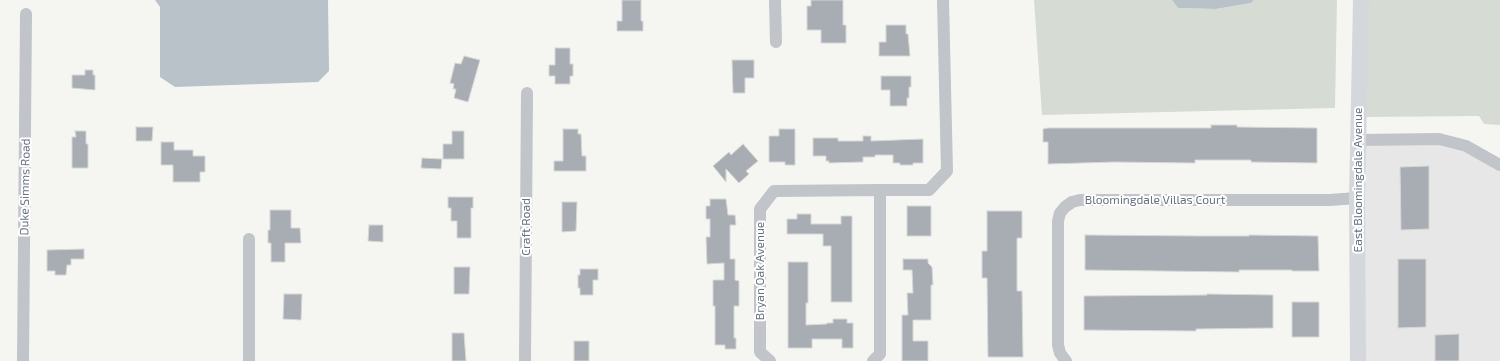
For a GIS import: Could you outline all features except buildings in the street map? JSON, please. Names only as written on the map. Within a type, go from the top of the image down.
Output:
[{"type":"main road","name":"East Bloomingdale Avenue","points":[[1358,361],[1357,198],[1361,0]]},
{"type":"street","points":[[775,0],[776,42]]},
{"type":"street","name":"Bryan Oak Avenue","points":[[770,361],[760,352],[760,209],[774,191],[929,190],[947,171],[943,0]]},
{"type":"street","name":"Duke Simms Road","points":[[23,361],[26,14]]},
{"type":"street","name":"Craft Road","points":[[525,361],[527,93]]},
{"type":"street","points":[[1358,140],[1439,139],[1466,146],[1500,165]]},
{"type":"street","points":[[873,361],[880,354],[880,190]]},
{"type":"street","name":"Bloomingdale Villas Court","points":[[1066,361],[1060,353],[1058,345],[1058,221],[1060,213],[1072,202],[1080,200],[1330,200],[1357,198]]},
{"type":"street","points":[[249,239],[249,361]]},
{"type":"shaded area","points":[[155,0],[328,0],[329,71],[318,82],[175,87],[160,77],[160,7]]},
{"type":"shaded area","points":[[1034,0],[1172,0],[1178,8],[1216,9],[1251,3],[1254,0],[1337,0],[1335,108],[1042,115]]},
{"type":"shaded area","points":[[1172,0],[1254,0],[1251,3],[1216,9],[1178,8]]},
{"type":"shaded area","points":[[1368,0],[1500,0],[1500,125],[1484,124],[1479,116],[1365,117]]},
{"type":"shaded area","points":[[1364,145],[1438,145],[1464,152],[1500,171],[1500,361],[1364,361]]}]
